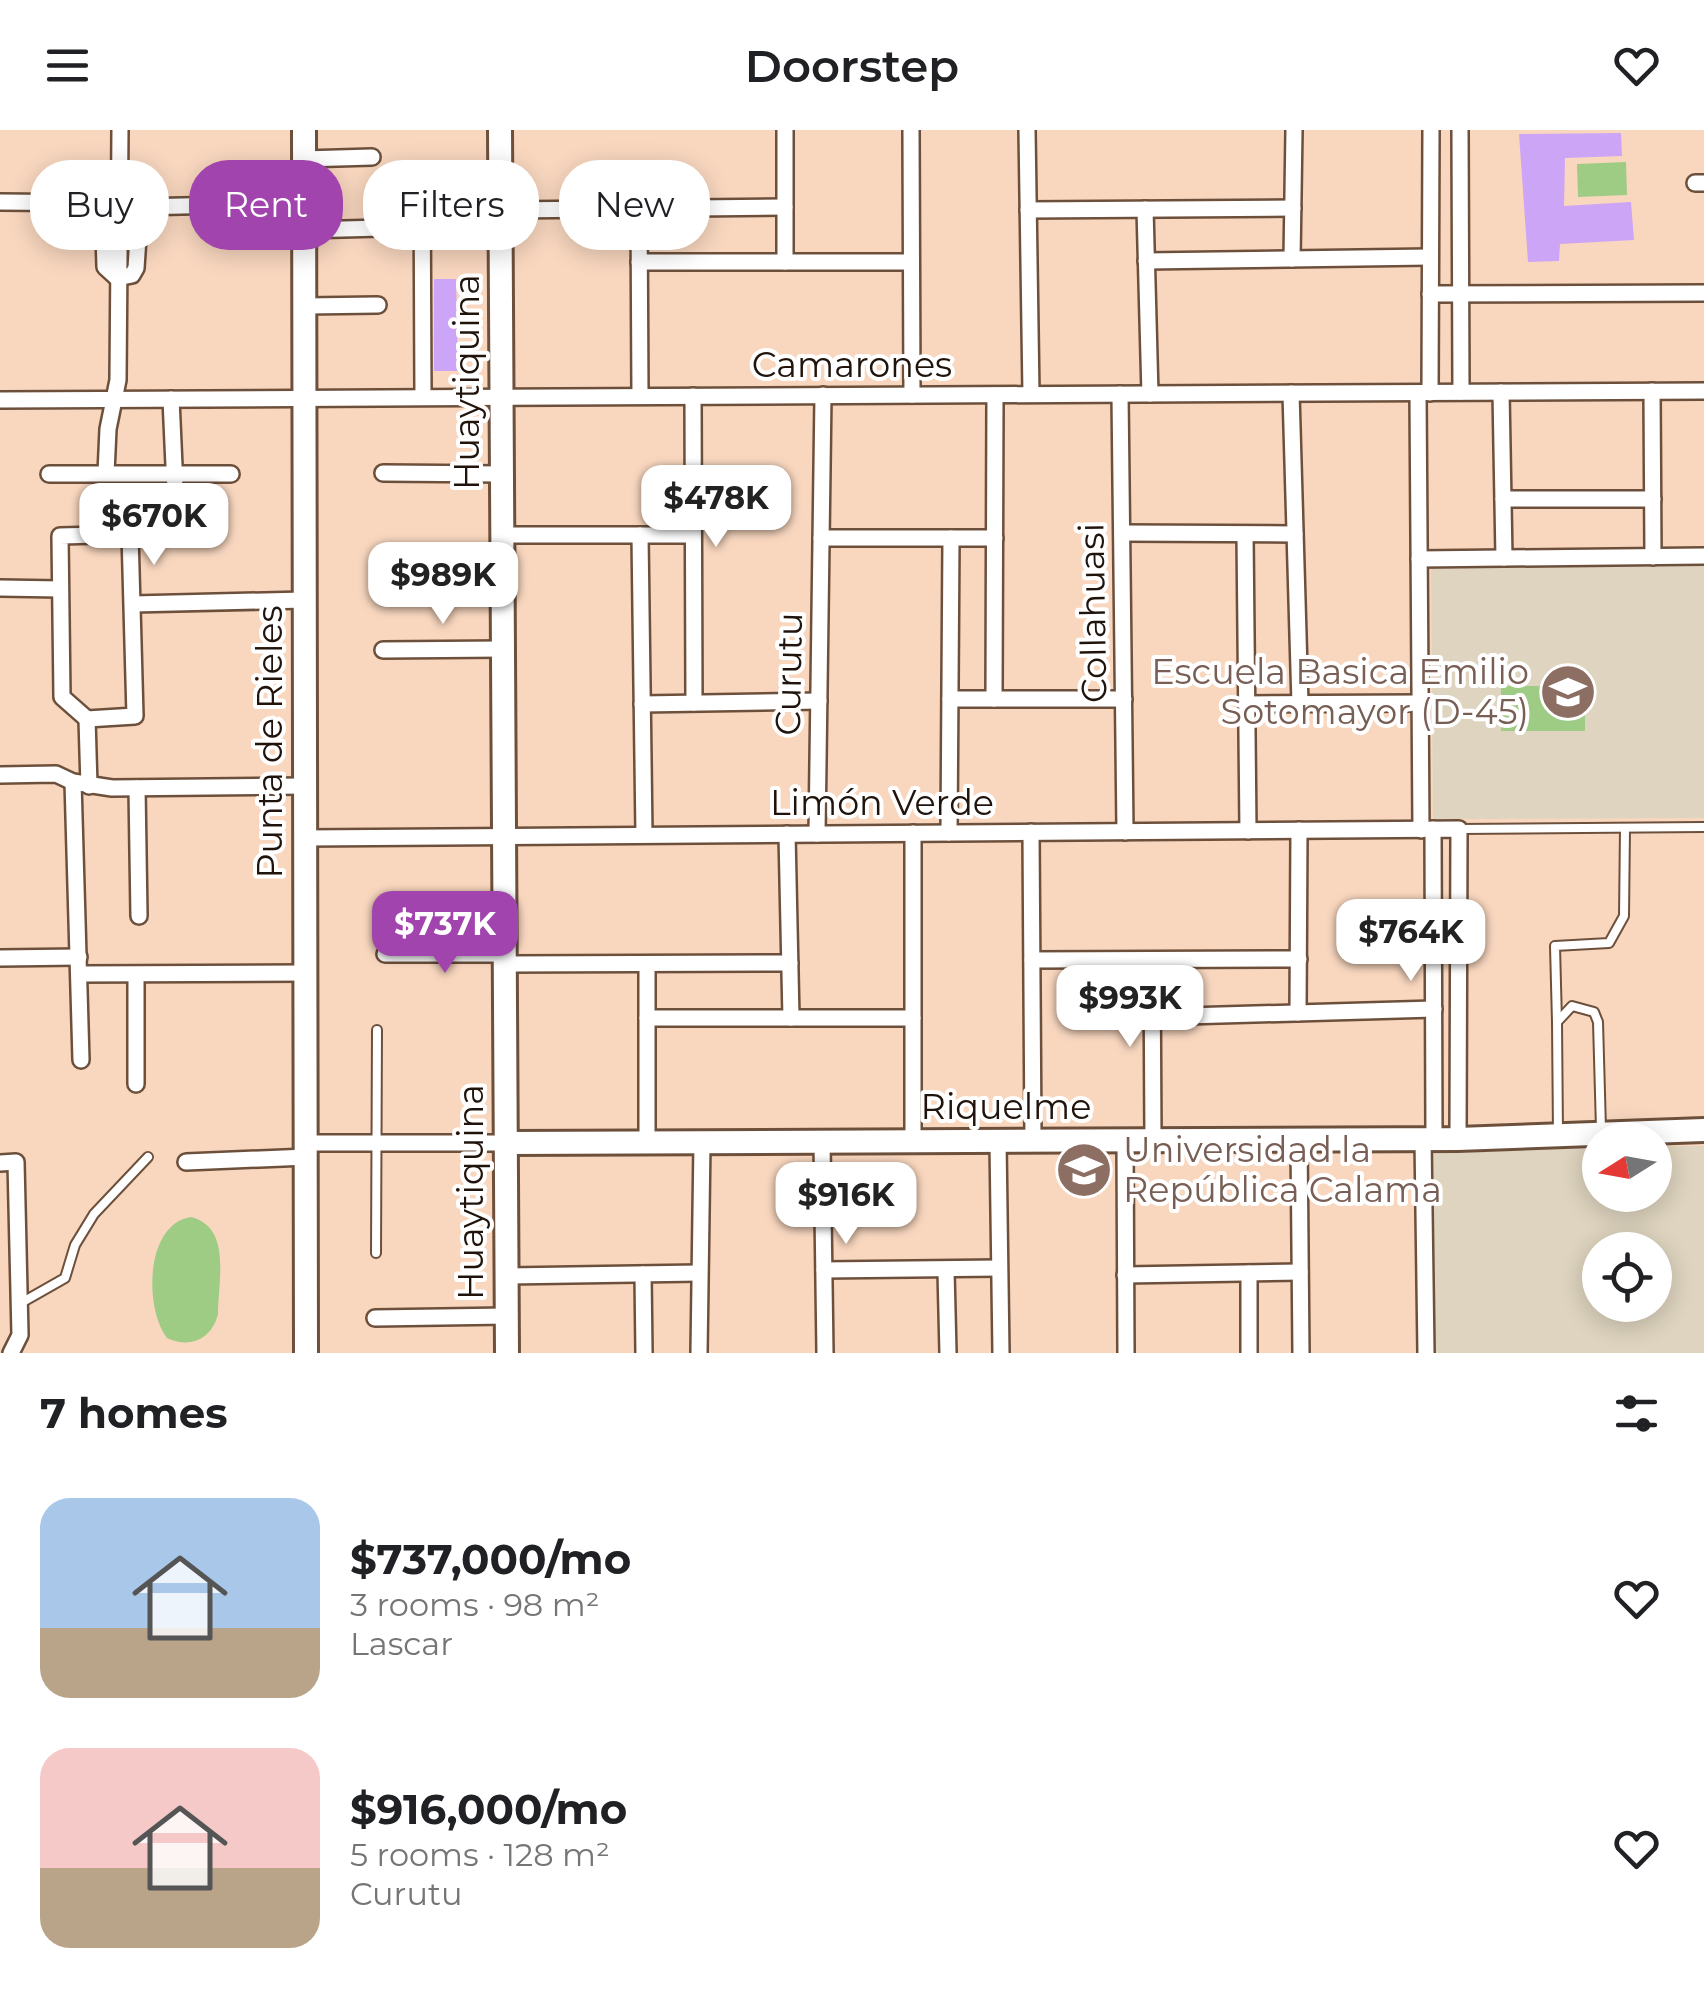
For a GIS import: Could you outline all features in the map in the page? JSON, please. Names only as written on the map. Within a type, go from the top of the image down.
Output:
[{"type":"street","points":[[106,473],[114,400],[120,130]]},
{"type":"street","name":"Punta de Rieles","points":[[304,130],[304,159]]},
{"type":"street","name":"Huaytiquina","points":[[500,130],[500,160]]},
{"type":"street","points":[[785,130],[786,262]]},
{"type":"street","points":[[911,130],[912,395]]},
{"type":"street","points":[[1027,130],[1031,394]]},
{"type":"street","points":[[1292,259],[1294,130]]},
{"type":"street","points":[[1426,1353],[1434,1009],[1420,703],[1419,558],[1430,294],[1431,130]]},
{"type":"street","points":[[1460,130],[1461,392]]},
{"type":"street","points":[[304,159],[372,158]]},
{"type":"street","points":[[0,202],[102,202],[106,267],[117,278]]},
{"type":"street","points":[[117,278],[132,276],[136,268],[140,207],[189,206]]},
{"type":"street","points":[[710,208],[785,207]]},
{"type":"street","points":[[1028,210],[1293,208]]},
{"type":"street","points":[[1145,209],[1150,394]]},
{"type":"street","name":"Punta de Rieles","points":[[304,250],[306,1353]]},
{"type":"street","points":[[422,250],[423,397]]},
{"type":"street","name":"Huaytiquina","points":[[501,250],[507,1353]]},
{"type":"street","points":[[640,250],[640,396]]},
{"type":"street","points":[[1146,261],[1430,257]]},
{"type":"street","points":[[640,262],[911,262]]},
{"type":"street","points":[[1430,294],[1704,293]]},
{"type":"street","points":[[305,306],[378,304]]},
{"type":"street","points":[[1652,391],[1653,556]]},
{"type":"street","name":"Camarones","points":[[0,400],[1704,391]]},
{"type":"street","points":[[1502,392],[1504,558]]},
{"type":"street","points":[[1291,393],[1300,704]]},
{"type":"street","points":[[994,699],[995,394]]},
{"type":"street","name":"Collahuasi","points":[[1120,394],[1125,832]]},
{"type":"street","name":"Curutu","points":[[817,834],[823,395]]},
{"type":"street","points":[[693,396],[694,704]]},
{"type":"street","points":[[130,534],[135,716],[87,719],[62,697],[60,536],[130,534],[177,533],[171,399]]},
{"type":"street","points":[[383,473],[502,474]]},
{"type":"street","points":[[49,474],[231,474]]},
{"type":"street","points":[[1503,500],[1653,499]]},
{"type":"street","points":[[1122,533],[1295,534]]},
{"type":"street","points":[[1244,534],[1248,831]]},
{"type":"street","points":[[502,535],[693,535]]},
{"type":"street","points":[[640,535],[644,835]]},
{"type":"street","points":[[822,538],[995,538]]},
{"type":"street","points":[[949,833],[951,538]]},
{"type":"street","points":[[1419,558],[1704,556]]},
{"type":"street","points":[[0,588],[60,590]]},
{"type":"street","points":[[133,604],[304,600]]},
{"type":"street","points":[[383,650],[503,650]]},
{"type":"street","points":[[950,699],[1124,699]]},
{"type":"street","points":[[642,704],[819,701]]},
{"type":"street","points":[[1246,704],[1420,703]]},
{"type":"street","points":[[80,1060],[81,784],[87,719]]},
{"type":"street","points":[[0,775],[56,774],[81,784],[137,788],[305,786]]},
{"type":"street","points":[[137,788],[139,916]]},
{"type":"street","points":[[1458,1139],[1459,829]]},
{"type":"street","name":"Limón Verde","points":[[305,838],[1459,829]]},
{"type":"street","points":[[1298,1013],[1299,830]]},
{"type":"street","points":[[1030,832],[1034,1142]]},
{"type":"street","points":[[787,834],[791,1018]]},
{"type":"street","points":[[913,834],[913,1142]]},
{"type":"street","points":[[385,954],[647,964],[790,964]]},
{"type":"street","points":[[0,958],[136,975],[306,973]]},
{"type":"street","points":[[1032,960],[1299,959]]},
{"type":"street","points":[[1152,960],[1153,1141]]},
{"type":"street","points":[[646,1143],[647,964]]},
{"type":"street","points":[[136,975],[136,1084]]},
{"type":"street","points":[[1152,1016],[1434,1009]]},
{"type":"street","points":[[647,1018],[913,1018]]},
{"type":"street","name":"Riquelme","points":[[1672,1131],[1704,1130]]},
{"type":"street","name":"Riquelme","points":[[186,1162],[373,1143],[1034,1142],[1582,1135]]},
{"type":"street","points":[[1299,1140],[1301,1353]]},
{"type":"street","points":[[1125,1141],[1126,1353]]},
{"type":"street","points":[[822,1142],[825,1353]]},
{"type":"street","points":[[998,1142],[1000,1353]]},
{"type":"street","points":[[699,1353],[702,1143]]},
{"type":"street","points":[[8,1163],[20,1335],[8,1350]]},
{"type":"street","points":[[824,1270],[999,1268]]},
{"type":"street","points":[[946,1271],[948,1353]]},
{"type":"street","points":[[1125,1275],[1300,1272]]},
{"type":"street","points":[[506,1276],[699,1273]]},
{"type":"street","points":[[1249,1273],[1249,1353]]},
{"type":"street","points":[[643,1274],[644,1353]]},
{"type":"street","points":[[376,1318],[507,1316]]},
{"type":"lane","points":[[1459,829],[1704,827]]},
{"type":"lane","points":[[1558,1137],[1554,946],[1609,943],[1624,916],[1625,828]]},
{"type":"lane","points":[[1557,1022],[1572,1006],[1594,1012],[1600,1122]]},
{"type":"lane","points":[[376,1253],[373,1143],[377,1030]]},
{"type":"lane","points":[[19,1304],[65,1278],[74,1245],[94,1214],[148,1157]]},
{"type":"shaded area","name":"Escuela Basica Emilio Sotomayor (D-45)","points":[[1704,564],[1704,818],[1433,819],[1431,565]]},
{"type":"shaded area","points":[[1429,1144],[1582,1145],[1582,1212],[1672,1212],[1672,1146],[1704,1146],[1704,1353],[1433,1353]]},
{"type":"green space","points":[[1626,162],[1627,195],[1578,197],[1577,164]]},
{"type":"green space","points":[[1501,686],[1585,686],[1585,731],[1501,731]]},
{"type":"green space","points":[[191,1217],[204,1223],[218,1243],[218,1314],[211,1330],[199,1340],[184,1342],[167,1338],[160,1324],[152,1288],[153,1269],[165,1235],[176,1223]]},
{"type":"building","points":[[1621,133],[1622,156],[1565,158],[1564,206],[1631,202],[1634,240],[1560,244],[1559,261],[1528,262],[1519,134]]},
{"type":"building","points":[[434,279],[456,279],[458,371],[434,371]]},
{"type":"place","name":"Escuela Basica Emilio Sotomayor (D-45)","points":[[1568,692]]},
{"type":"place","name":"Universidad la República Calama","points":[[1084,1170]]}]
